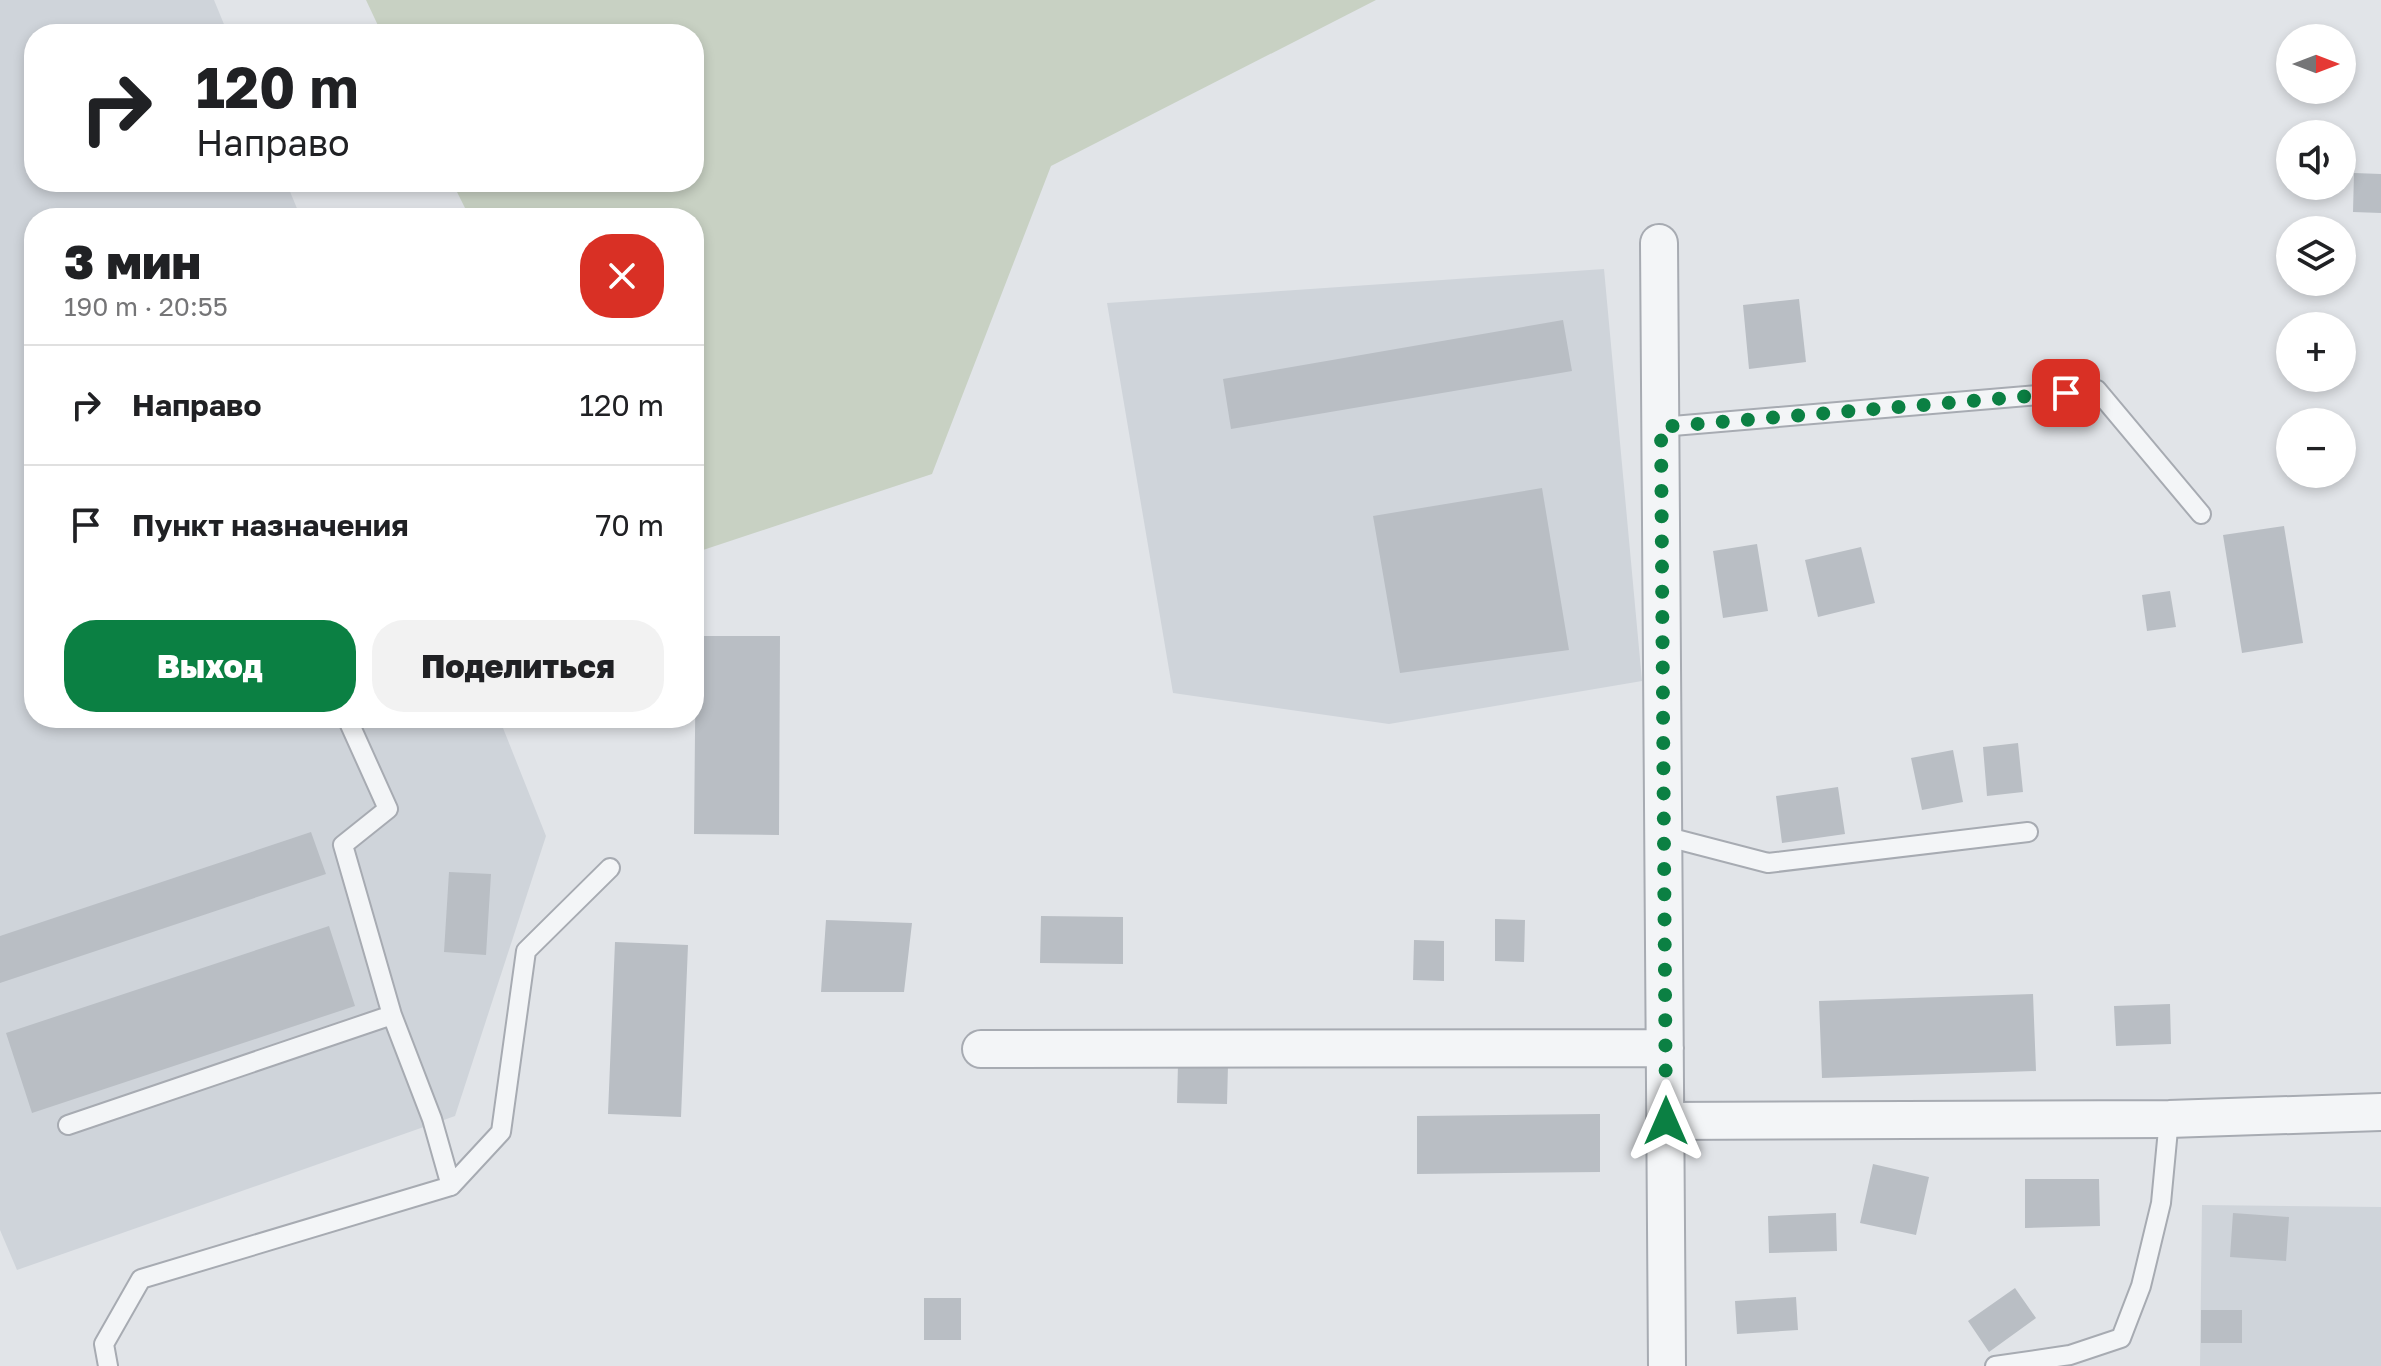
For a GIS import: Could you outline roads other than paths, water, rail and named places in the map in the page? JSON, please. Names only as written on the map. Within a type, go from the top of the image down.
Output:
[{"type":"street","points":[[1659,243],[1667,1366]]},
{"type":"street","points":[[981,1049],[1665,1048]]},
{"type":"street","points":[[1666,1121],[2169,1119],[2381,1112]]},
{"type":"lane","points":[[1661,427],[2097,390],[2201,514]]},
{"type":"lane","points":[[352,728],[388,809],[343,845],[392,1015],[432,1119],[451,1186]]},
{"type":"lane","points":[[1664,836],[1768,863],[2028,832]]},
{"type":"lane","points":[[108,1366],[104,1344],[141,1279],[451,1186],[501,1132],[526,951],[610,868]]},
{"type":"lane","points":[[68,1125],[392,1015]]},
{"type":"lane","points":[[1995,1366],[2070,1355],[2121,1338],[2141,1286],[2161,1203],[2169,1119]]}]
